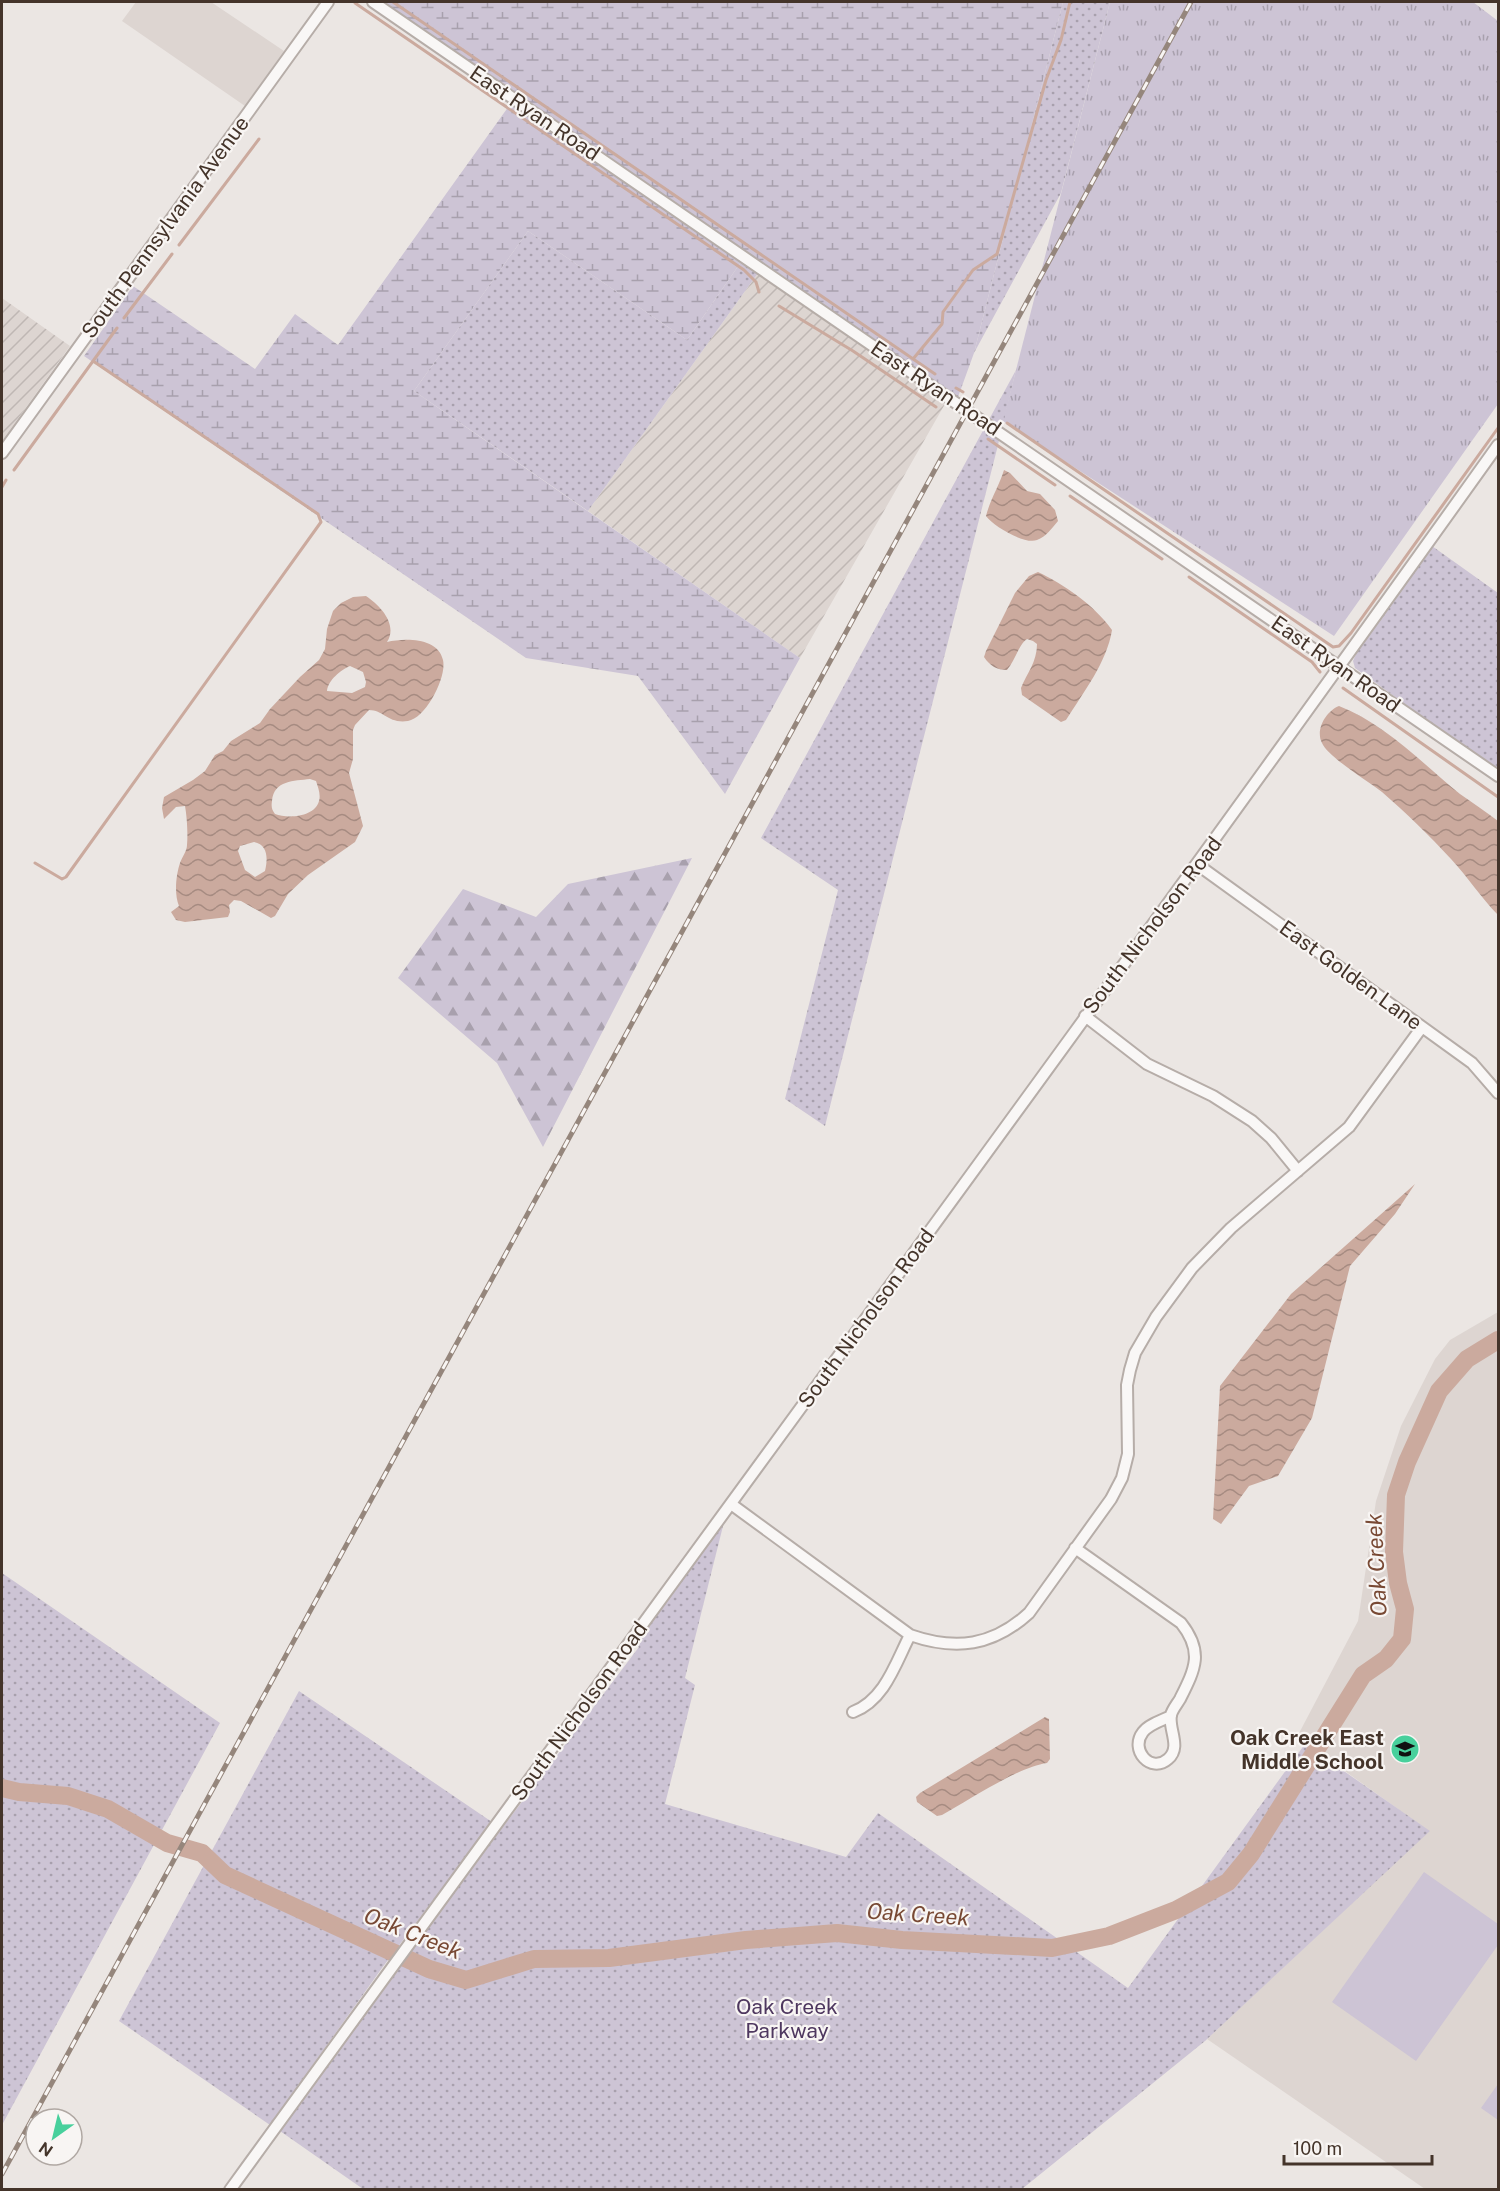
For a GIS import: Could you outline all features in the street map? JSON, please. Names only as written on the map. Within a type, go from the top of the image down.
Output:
[{"type":"street","name":"South Pennsylvania Avenue","points":[[2,453],[328,2]]},
{"type":"street","name":"East Ryan Road","points":[[373,2],[1498,776]]},
{"type":"street","name":"South Nicholson Road","points":[[230,2190],[1084,1016],[1197,865],[1498,445]]},
{"type":"street","name":"East Golden Lane","points":[[1197,865],[1472,1063],[1498,1093]]},
{"type":"street","points":[[1084,1016],[1147,1064],[1213,1096],[1252,1121],[1271,1138],[1298,1171]]},
{"type":"street","points":[[731,1504],[910,1635],[940,1643],[956,1644],[977,1642],[1013,1628],[1029,1613],[1111,1499],[1122,1478],[1128,1454],[1127,1385],[1135,1353],[1150,1327],[1192,1268],[1232,1228],[1349,1127],[1422,1027]]},
{"type":"street","points":[[1075,1548],[1181,1623],[1192,1636],[1195,1650],[1194,1665],[1171,1716],[1175,1742],[1173,1751],[1168,1759],[1160,1763],[1150,1762],[1143,1757],[1139,1749],[1139,1740],[1149,1727],[1171,1716]]},
{"type":"street","points":[[853,1712],[864,1708],[881,1690],[910,1635]]},
{"type":"shaded area","points":[[136,2],[211,2],[284,51],[245,106],[122,21]]},
{"type":"shaded area","points":[[758,273],[945,404],[800,658],[588,511]]},
{"type":"shaded area","points":[[2,298],[70,346],[2,441]]},
{"type":"shaded area","name":"Oak Creek East Middle School","points":[[1498,1312],[1498,2189],[1425,2189],[1207,2039],[1429,1831],[1297,1737],[1358,1621],[1376,1501],[1401,1426],[1435,1359],[1450,1340]]},
{"type":"green space","points":[[382,2],[1063,2],[974,353],[958,397]]},
{"type":"green space","points":[[1063,2],[1110,2],[1061,193],[974,353]]},
{"type":"green space","points":[[1110,2],[1473,2],[1498,21],[1498,404],[1334,636],[1003,421]]},
{"type":"green space","points":[[511,103],[741,262],[687,340],[528,231],[414,391],[800,658],[725,794],[638,676],[526,658],[84,356],[133,286],[255,369],[295,314],[338,345]]},
{"type":"green space","points":[[528,231],[687,340],[741,262],[758,273],[588,511],[414,391]]},
{"type":"green space","points":[[1016,370],[825,1126],[785,1099],[838,890],[761,838]]},
{"type":"green space","points":[[1432,546],[1498,593],[1498,771],[1355,668],[1353,661],[1358,650]]},
{"type":"green space","points":[[692,858],[543,1147],[497,1063],[398,978],[463,889],[536,917],[568,884]]},
{"type":"green space","name":"Oak Creek Parkway","points":[[719,1518],[724,1522],[685,1678],[695,1685],[665,1804],[846,1857],[878,1813],[1128,1988],[1305,1744],[1430,1831],[1205,2041],[1022,2189],[363,2189],[280,2131],[453,1893],[639,1647],[630,1640]]},
{"type":"green space","points":[[2,1573],[220,1723],[2,2125]]},
{"type":"green space","points":[[299,1691],[492,1822],[382,1968],[270,2125],[119,2021]]},
{"type":"green space","points":[[1424,1872],[1498,1924],[1498,1945],[1416,2061],[1332,2002]]},
{"type":"green space","points":[[1498,2084],[1498,2120],[1481,2108]]},
{"type":"water","points":[[1004,470],[1010,473],[1027,491],[1040,494],[1055,510],[1058,521],[1040,539],[1032,541],[1017,537],[986,516]]},
{"type":"water","points":[[1038,572],[1078,596],[1097,612],[1112,630],[1105,654],[1094,677],[1066,720],[1061,722],[1022,695],[1021,688],[1034,662],[1037,644],[1027,639],[1024,641],[1007,670],[994,667],[984,657],[1015,593],[1029,576]]},
{"type":"water","points":[[366,596],[382,610],[390,629],[387,642],[411,640],[428,643],[440,652],[443,660],[442,676],[434,696],[422,713],[408,721],[396,721],[379,712],[369,710],[355,725],[353,759],[349,773],[363,826],[355,842],[308,875],[288,894],[275,916],[271,918],[241,901],[234,900],[229,905],[228,917],[185,922],[176,920],[171,912],[179,906],[176,884],[187,847],[186,815],[185,806],[176,807],[164,819],[162,808],[164,797],[205,771],[215,755],[223,751],[231,741],[260,723],[270,709],[319,660],[325,649],[327,629],[333,611],[341,603],[353,597]],"holes":[[[350,666],[363,672],[365,687],[352,693],[327,691],[336,676]],[[310,779],[316,781],[319,801],[307,813],[287,816],[275,814],[272,808],[274,794],[281,785],[291,781]],[[254,842],[262,846],[267,857],[265,871],[255,877],[245,870],[238,851],[240,846]]]},
{"type":"water","points":[[1339,706],[1356,713],[1387,733],[1460,794],[1498,821],[1498,915],[1457,866],[1418,825],[1382,792],[1326,749],[1320,738],[1321,727],[1326,716]]},
{"type":"water","points":[[1415,1184],[1395,1214],[1350,1266],[1312,1418],[1278,1476],[1249,1486],[1221,1524],[1213,1519],[1220,1386],[1291,1294]]},
{"type":"water","points":[[1045,1717],[1049,1719],[1050,1759],[1047,1763],[1008,1777],[942,1815],[937,1816],[917,1802],[916,1797],[920,1793]]},
{"type":"waterway","points":[[393,2],[935,374]]},
{"type":"waterway","points":[[913,359],[942,324],[943,312],[973,270],[997,254],[1046,80],[1061,40],[1070,2]]},
{"type":"waterway","points":[[355,3],[744,270],[756,282],[759,292]]},
{"type":"waterway","points":[[179,245],[259,139]]},
{"type":"waterway","points":[[124,318],[172,254]]},
{"type":"waterway","points":[[779,306],[853,351],[936,407]]},
{"type":"waterway","points":[[14,470],[117,328]]},
{"type":"waterway","points":[[35,863],[62,879],[66,877],[321,522],[318,514],[93,361]]},
{"type":"waterway","points":[[956,388],[963,392]]},
{"type":"waterway","points":[[1007,423],[1333,647],[1339,646],[1351,633],[1498,428]]},
{"type":"waterway","points":[[988,439],[1055,485]]},
{"type":"waterway","points":[[2,487],[6,480]]},
{"type":"waterway","points":[[1070,496],[1162,559]]},
{"type":"waterway","points":[[1189,577],[1312,662],[1320,672]]},
{"type":"waterway","points":[[1343,688],[1498,797]]},
{"type":"waterway","name":"Oak Creek","points":[[2,1788],[19,1792],[68,1796],[108,1809],[167,1843],[202,1853],[225,1875],[429,1969],[466,1980],[534,1959],[609,1958],[746,1940],[837,1933],[902,1940],[1052,1948],[1109,1936],[1176,1910],[1228,1882],[1251,1854],[1363,1675],[1386,1659],[1402,1639],[1405,1609],[1398,1583],[1394,1552],[1396,1495],[1407,1462],[1439,1391],[1467,1359],[1498,1340]]},
{"type":"railway","points":[[2,2174],[1191,2]]},
{"type":"place","name":"Oak Creek East Middle School","points":[[1405,1749]]}]
